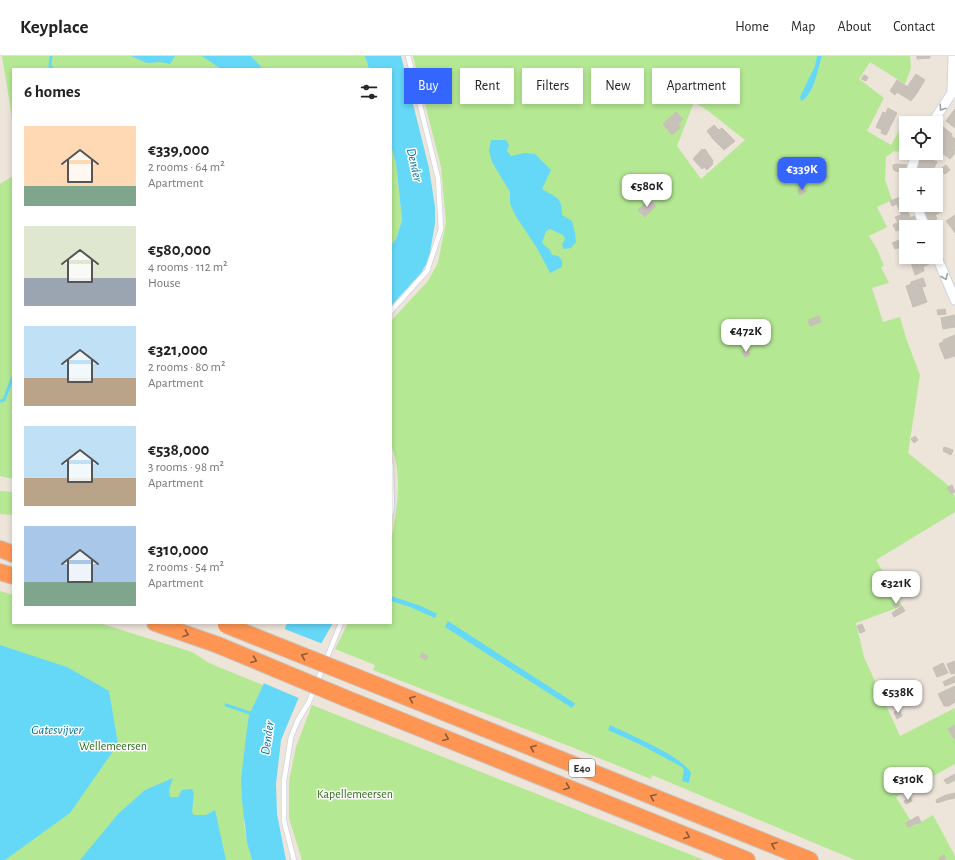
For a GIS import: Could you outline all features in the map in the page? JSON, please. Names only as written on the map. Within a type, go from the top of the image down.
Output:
[{"type":"highway","points":[[0,549],[12,554]]},
{"type":"highway","points":[[0,572],[12,576]]},
{"type":"highway","name":"E40","points":[[158,624],[218,645],[345,698],[747,860]]},
{"type":"highway","name":"E40","points":[[223,624],[810,860]]},
{"type":"street","points":[[937,116],[954,94],[953,56]]},
{"type":"street","points":[[940,264],[955,300]]},
{"type":"lane","points":[[392,310],[427,271],[441,229],[438,178],[408,56]]},
{"type":"lane","points":[[294,860],[284,821],[284,781],[291,737],[298,720],[309,702],[341,624]]},
{"type":"green space","points":[[2,56],[365,56],[369,68],[12,68],[12,117]]},
{"type":"green space","points":[[413,56],[910,56],[911,68],[905,84],[870,62],[859,79],[884,98],[867,131],[891,145],[899,131],[899,152],[894,151],[886,157],[885,180],[892,200],[877,207],[887,227],[869,236],[877,249],[884,266],[881,267],[889,283],[872,288],[883,322],[900,317],[920,375],[908,453],[949,486],[955,497],[955,512],[876,560],[902,606],[856,623],[864,657],[900,736],[955,708],[955,764],[896,797],[914,826],[933,815],[955,856],[955,860],[855,860],[652,775],[651,779],[373,670],[375,665],[335,649],[348,624],[392,624],[392,534],[395,520],[398,477],[397,466],[392,449],[392,320],[428,281],[438,263],[446,222],[441,167],[425,104],[452,104],[452,68],[416,68]],"holes":[[[652,68],[740,68],[740,104],[697,104],[745,140],[701,179],[677,146],[693,104],[652,104]]]},
{"type":"green space","points":[[392,149],[396,163],[402,220],[396,239],[392,244]]},
{"type":"green space","points":[[12,177],[12,479],[0,476],[0,184]]},
{"type":"green space","points":[[0,491],[12,492],[12,515],[0,514]]},
{"type":"green space","name":"Wellemeersen","points":[[0,591],[12,595],[12,624],[102,624],[192,652],[209,663],[263,685],[249,715],[244,824],[252,860],[0,860]]},
{"type":"green space","name":"Kapellemeersen","points":[[312,705],[704,860],[302,860],[289,818],[289,781],[296,747]]},
{"type":"water","points":[[131,56],[175,56],[170,64],[160,62],[147,63]]},
{"type":"water","points":[[202,56],[251,56],[261,67],[260,68],[220,68]]},
{"type":"water","name":"Dender","points":[[365,56],[401,56],[404,68],[404,104],[413,104],[429,168],[435,207],[435,223],[429,259],[421,273],[392,305],[392,244],[396,239],[402,220],[396,163],[392,149],[392,68],[369,68]]},
{"type":"water","points":[[817,56],[822,56],[815,81],[809,93],[801,101],[800,97],[815,66]]},
{"type":"water","points":[[491,140],[506,140],[509,145],[507,151],[511,156],[525,153],[535,154],[551,170],[542,189],[555,196],[560,201],[562,215],[572,221],[576,242],[571,248],[564,249],[562,245],[565,239],[563,235],[550,229],[546,231],[542,243],[550,250],[552,255],[558,256],[562,260],[562,267],[550,273],[537,248],[515,215],[510,203],[510,192],[492,162],[489,151]]},
{"type":"water","points":[[392,596],[421,606],[437,614],[435,618],[410,607],[392,601]]},
{"type":"water","points":[[448,621],[575,704],[572,708],[445,627]]},
{"type":"water","name":"Dender","points":[[287,624],[332,624],[322,642],[281,740],[276,784],[277,814],[286,860],[252,860],[247,843],[241,780],[249,715],[263,685]]},
{"type":"water","name":"Gatesvijver","points":[[0,645],[67,667],[109,691],[118,744],[70,813],[5,860],[0,860]]},
{"type":"water","points":[[610,725],[675,758],[691,772],[689,783],[682,781],[684,770],[682,767],[641,745],[608,730]]},
{"type":"water","points":[[173,778],[169,790],[170,797],[178,797],[182,790],[192,789],[194,793],[192,812],[194,815],[206,815],[215,810],[226,860],[80,860],[118,814],[145,790]]},
{"type":"pier","points":[[282,628],[323,644],[301,699],[261,682]]},
{"type":"building","points":[[917,56],[930,56],[930,58],[917,59]]},
{"type":"building","points":[[916,74],[925,80],[917,93],[907,87]]},
{"type":"building","points":[[864,75],[868,77],[866,81],[861,79]]},
{"type":"building","points":[[897,80],[917,93],[911,101],[897,92],[895,95],[890,91]]},
{"type":"building","points":[[888,108],[897,113],[886,135],[881,133],[882,130],[876,127],[883,112],[886,113]]},
{"type":"building","points":[[955,109],[955,117],[951,114]]},
{"type":"building","points":[[676,112],[683,119],[678,124],[681,127],[672,135],[663,124]]},
{"type":"building","points":[[951,114],[955,117],[955,128],[946,121]]},
{"type":"building","points":[[714,125],[719,130],[722,128],[724,130],[713,139],[707,131]]},
{"type":"building","points":[[943,127],[952,134],[951,136],[955,139],[955,146],[943,137]]},
{"type":"building","points":[[724,130],[735,141],[724,150],[713,139]]},
{"type":"building","points":[[943,137],[955,146],[955,153],[950,159],[943,154]]},
{"type":"building","points":[[702,149],[705,149],[713,161],[702,169],[693,159]]},
{"type":"building","points":[[917,160],[933,160],[937,162],[934,168],[918,168],[914,166]]},
{"type":"building","points":[[711,162],[713,164],[707,170],[704,167]]},
{"type":"building","points":[[893,165],[908,165],[908,168],[899,168],[899,172],[895,171],[893,169]]},
{"type":"building","points":[[946,165],[950,170],[945,174],[943,172],[943,168],[942,168]]},
{"type":"building","points":[[825,172],[828,177],[822,181],[819,177]]},
{"type":"building","points":[[803,187],[806,191],[800,195],[797,191]]},
{"type":"building","points":[[899,198],[899,210],[897,204],[892,206],[890,201]]},
{"type":"building","points":[[649,199],[656,206],[645,217],[638,210]]},
{"type":"building","points":[[900,212],[908,212],[910,217],[904,220],[899,220],[898,223],[895,217],[901,215]]},
{"type":"building","points":[[923,212],[941,212],[935,215],[937,219],[926,220]]},
{"type":"building","points":[[917,215],[919,220],[904,220]]},
{"type":"building","points":[[955,215],[955,227],[953,224],[950,226],[946,221]]},
{"type":"building","points":[[899,222],[899,230],[896,231],[893,225]]},
{"type":"building","points":[[953,224],[955,227],[955,233],[950,226]]},
{"type":"building","points":[[899,240],[899,248],[895,249],[892,243]]},
{"type":"building","points":[[912,264],[929,264],[923,267],[924,271],[915,275]]},
{"type":"building","points":[[923,278],[926,286],[922,287],[927,302],[913,307],[906,286],[911,284],[911,282]]},
{"type":"building","points":[[945,309],[946,314],[938,315],[937,310]]},
{"type":"building","points":[[955,315],[955,327],[943,329],[941,318]]},
{"type":"building","points":[[819,316],[821,322],[810,326],[808,320]]},
{"type":"building","points":[[955,335],[955,356],[945,359],[939,344],[944,341],[943,340]]},
{"type":"building","points":[[748,349],[750,355],[745,357],[742,351]]},
{"type":"building","points":[[915,436],[918,440],[914,443],[911,439]]},
{"type":"building","points":[[944,447],[953,450],[951,455],[943,451]]},
{"type":"building","points":[[952,485],[955,492],[951,494],[947,488]]},
{"type":"building","points":[[897,602],[899,606],[895,608],[893,604]]},
{"type":"building","points":[[902,606],[905,611],[894,617],[892,613]]},
{"type":"building","points":[[862,624],[865,631],[860,633],[857,626]]},
{"type":"building","points":[[422,653],[428,656],[426,660],[420,657]]},
{"type":"building","points":[[955,661],[955,673],[951,674],[947,664]]},
{"type":"building","points":[[943,663],[948,673],[937,677],[933,668]]},
{"type":"building","points":[[955,676],[955,682],[945,686],[943,682]]},
{"type":"building","points":[[955,686],[955,702],[949,706],[944,706],[938,694]]},
{"type":"building","points":[[899,710],[902,716],[897,719],[894,712]]},
{"type":"building","points":[[955,725],[955,739],[954,739],[948,729]]},
{"type":"building","points":[[955,774],[955,780],[947,784],[944,780]]},
{"type":"building","points":[[955,793],[955,798],[937,803],[936,800],[946,795]]},
{"type":"building","points":[[910,797],[912,801],[906,804],[904,801]]},
{"type":"building","points":[[918,816],[921,822],[908,827],[906,823]]},
{"type":"building","points":[[944,855],[946,859],[940,860],[939,858]]},
{"type":"waterway","points":[[51,56],[50,66],[52,68]]},
{"type":"waterway","points":[[0,401],[4,400],[12,379]]},
{"type":"waterway","points":[[226,705],[250,713]]}]
